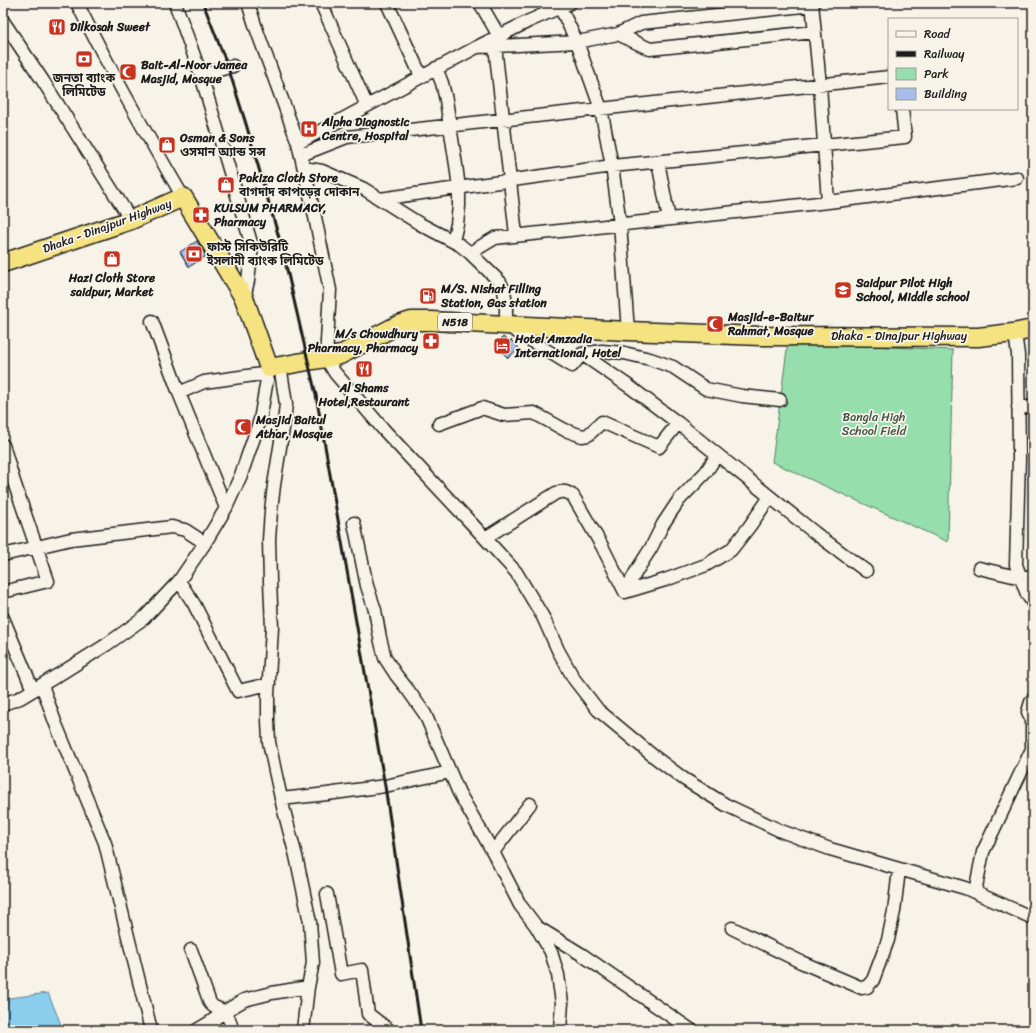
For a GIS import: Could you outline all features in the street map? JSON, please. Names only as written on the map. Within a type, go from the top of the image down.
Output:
[{"type":"highway","name":"Dhaka - Dinajpur Highway","points":[[3,264],[131,220],[183,197],[244,298],[273,369],[340,355],[396,326],[411,321],[761,336],[978,337],[1033,329]]},
{"type":"street","points":[[77,3],[125,96],[183,197]]},
{"type":"street","points":[[175,3],[201,75],[252,246],[248,281],[244,298]]},
{"type":"street","points":[[248,3],[300,149],[330,290],[326,358],[335,373],[384,430],[516,572],[543,617],[558,650],[574,679],[598,710],[652,755],[684,779],[726,805],[781,831],[830,849],[965,888],[1033,918]]},
{"type":"street","points":[[321,3],[367,106]]},
{"type":"street","points":[[387,3],[421,76]]},
{"type":"street","points":[[480,3],[497,41],[503,120],[516,235]]},
{"type":"street","points":[[497,41],[576,42],[618,34],[641,24],[813,4],[828,202]]},
{"type":"street","points":[[300,149],[367,106],[421,76],[477,47],[497,41],[529,21],[565,5],[576,42],[601,109],[612,166],[620,224],[628,331]]},
{"type":"street","points":[[3,21],[131,220]]},
{"type":"street","points":[[618,34],[650,49],[814,32]]},
{"type":"street","points":[[201,75],[233,66]]},
{"type":"street","points":[[436,68],[442,83],[446,100],[459,188],[458,224],[453,241]]},
{"type":"street","points":[[300,149],[347,137],[888,77]]},
{"type":"street","points":[[380,199],[612,166],[905,137],[902,110]]},
{"type":"street","points":[[658,162],[669,219]]},
{"type":"street","points":[[304,168],[322,171],[364,190],[420,224],[460,245],[500,282],[504,290],[506,325],[572,366],[582,354],[602,351],[630,355],[673,367],[706,389],[742,396],[780,400]]},
{"type":"street","points":[[470,253],[495,238],[516,235],[828,202],[1017,178]]},
{"type":"street","points":[[152,321],[179,393],[226,508]]},
{"type":"street","points":[[1013,333],[1015,333],[1018,355],[1019,459],[1016,565],[1027,577],[1027,594],[1033,603]]},
{"type":"street","points":[[582,354],[678,423],[815,533],[866,571]]},
{"type":"street","points":[[179,393],[204,382],[273,369]]},
{"type":"street","points":[[3,704],[20,698],[106,645],[144,618],[179,581],[205,543],[226,508],[241,475],[260,420],[273,369]]},
{"type":"street","points":[[273,369],[286,404],[271,511],[270,574],[272,628],[268,720],[269,742],[281,800],[296,856],[310,922],[313,963],[308,987],[303,1030]]},
{"type":"street","points":[[1018,406],[1033,406]]},
{"type":"street","points":[[439,424],[482,408],[504,415],[534,413],[565,430],[582,436],[588,436],[602,422],[659,447],[678,423]]},
{"type":"street","points":[[3,445],[48,581],[3,592]]},
{"type":"street","points":[[625,592],[651,548],[663,524],[680,500],[706,472],[717,455]]},
{"type":"street","points":[[485,538],[556,493],[562,491],[567,492],[573,496],[602,546],[625,592]]},
{"type":"street","points":[[625,592],[665,580],[706,565],[731,550],[750,527],[770,496]]},
{"type":"street","points":[[354,523],[367,586],[375,610],[380,638],[386,658],[396,675],[425,714],[459,793],[493,852],[520,905],[536,926],[551,952],[558,975],[562,1003],[560,1030]]},
{"type":"street","points":[[3,555],[71,539],[172,527],[185,530],[205,543]]},
{"type":"street","points":[[979,568],[1027,577]]},
{"type":"street","points":[[179,581],[194,604],[238,691],[269,684]]},
{"type":"street","points":[[3,618],[55,722],[105,843],[151,1030]]},
{"type":"street","points":[[975,892],[983,852],[1032,749],[1032,720],[1028,712],[1033,699]]},
{"type":"street","points":[[281,800],[384,786],[450,772]]},
{"type":"street","points":[[493,852],[530,804]]},
{"type":"street","points":[[732,928],[801,962],[862,988],[867,987],[873,980],[888,940],[894,911],[899,870]]},
{"type":"street","points":[[327,894],[341,974],[362,970],[368,1014],[389,1030]]},
{"type":"street","points":[[536,926],[581,954],[691,1030]]},
{"type":"street","points":[[191,950],[210,1003],[214,1008],[224,1012],[228,1017],[232,1030]]},
{"type":"street","points":[[197,1030],[244,1000],[272,992],[308,987]]},
{"type":"green space","name":"Bangla High School Field","points":[[788,342],[953,350],[948,542],[772,462]]},
{"type":"water","points":[[48,993],[63,1030],[3,1030],[3,1001],[9,998]]},
{"type":"building","name":"ফাস্ট সিকিউরিটি ইসলামী ব্যাংক লিমিটেড","points":[[197,241],[206,256],[189,267],[180,252]]},
{"type":"building","points":[[503,337],[509,342],[511,340],[519,348],[508,358],[495,345]]},
{"type":"railway","points":[[203,3],[228,67],[282,248],[316,395],[385,786],[421,1030]]},
{"type":"place","name":"Dilkosah Sweet","points":[[57,27]]},
{"type":"place","name":"জনতা ব্যাংক লিমিটেড","points":[[84,59]]},
{"type":"place","name":"Bait-Al-Noor Jamea Masjid, Mosque","points":[[128,72]]},
{"type":"place","name":"Alpha Diagnostic Centre, Hospital","points":[[309,129]]},
{"type":"place","name":"Osman & Sons ওসমান অ্যান্ড সন্স","points":[[167,145]]},
{"type":"place","name":"Pakiza Cloth Store বাগদাদ কাপড়ের দোকান","points":[[226,185]]},
{"type":"place","name":"KULSUM PHARMACY, Pharmacy","points":[[201,215]]},
{"type":"place","name":"ফাস্ট সিকিউরিটি ইসলামী ব্যাংক লিমিটেড","points":[[194,254]]},
{"type":"place","name":"Hazi Cloth Store saidpur, Market","points":[[112,259]]},
{"type":"place","name":"Saidpur Pilot High School, Middle school","points":[[843,290]]},
{"type":"place","name":"M/S. Nishat Filling Station, Gas station","points":[[428,296]]},
{"type":"place","name":"Masjid-e-Baitur Rahmat, Mosque","points":[[715,324]]},
{"type":"place","name":"M/s Chowdhury Pharmacy, Pharmacy","points":[[431,341]]},
{"type":"place","name":"Hotel Amzadia International, Hotel","points":[[502,346]]},
{"type":"place","name":"Al Shams Hotel,Restaurant","points":[[364,369]]},
{"type":"place","name":"Masjid Baitul Athar, Mosque","points":[[243,427]]}]
